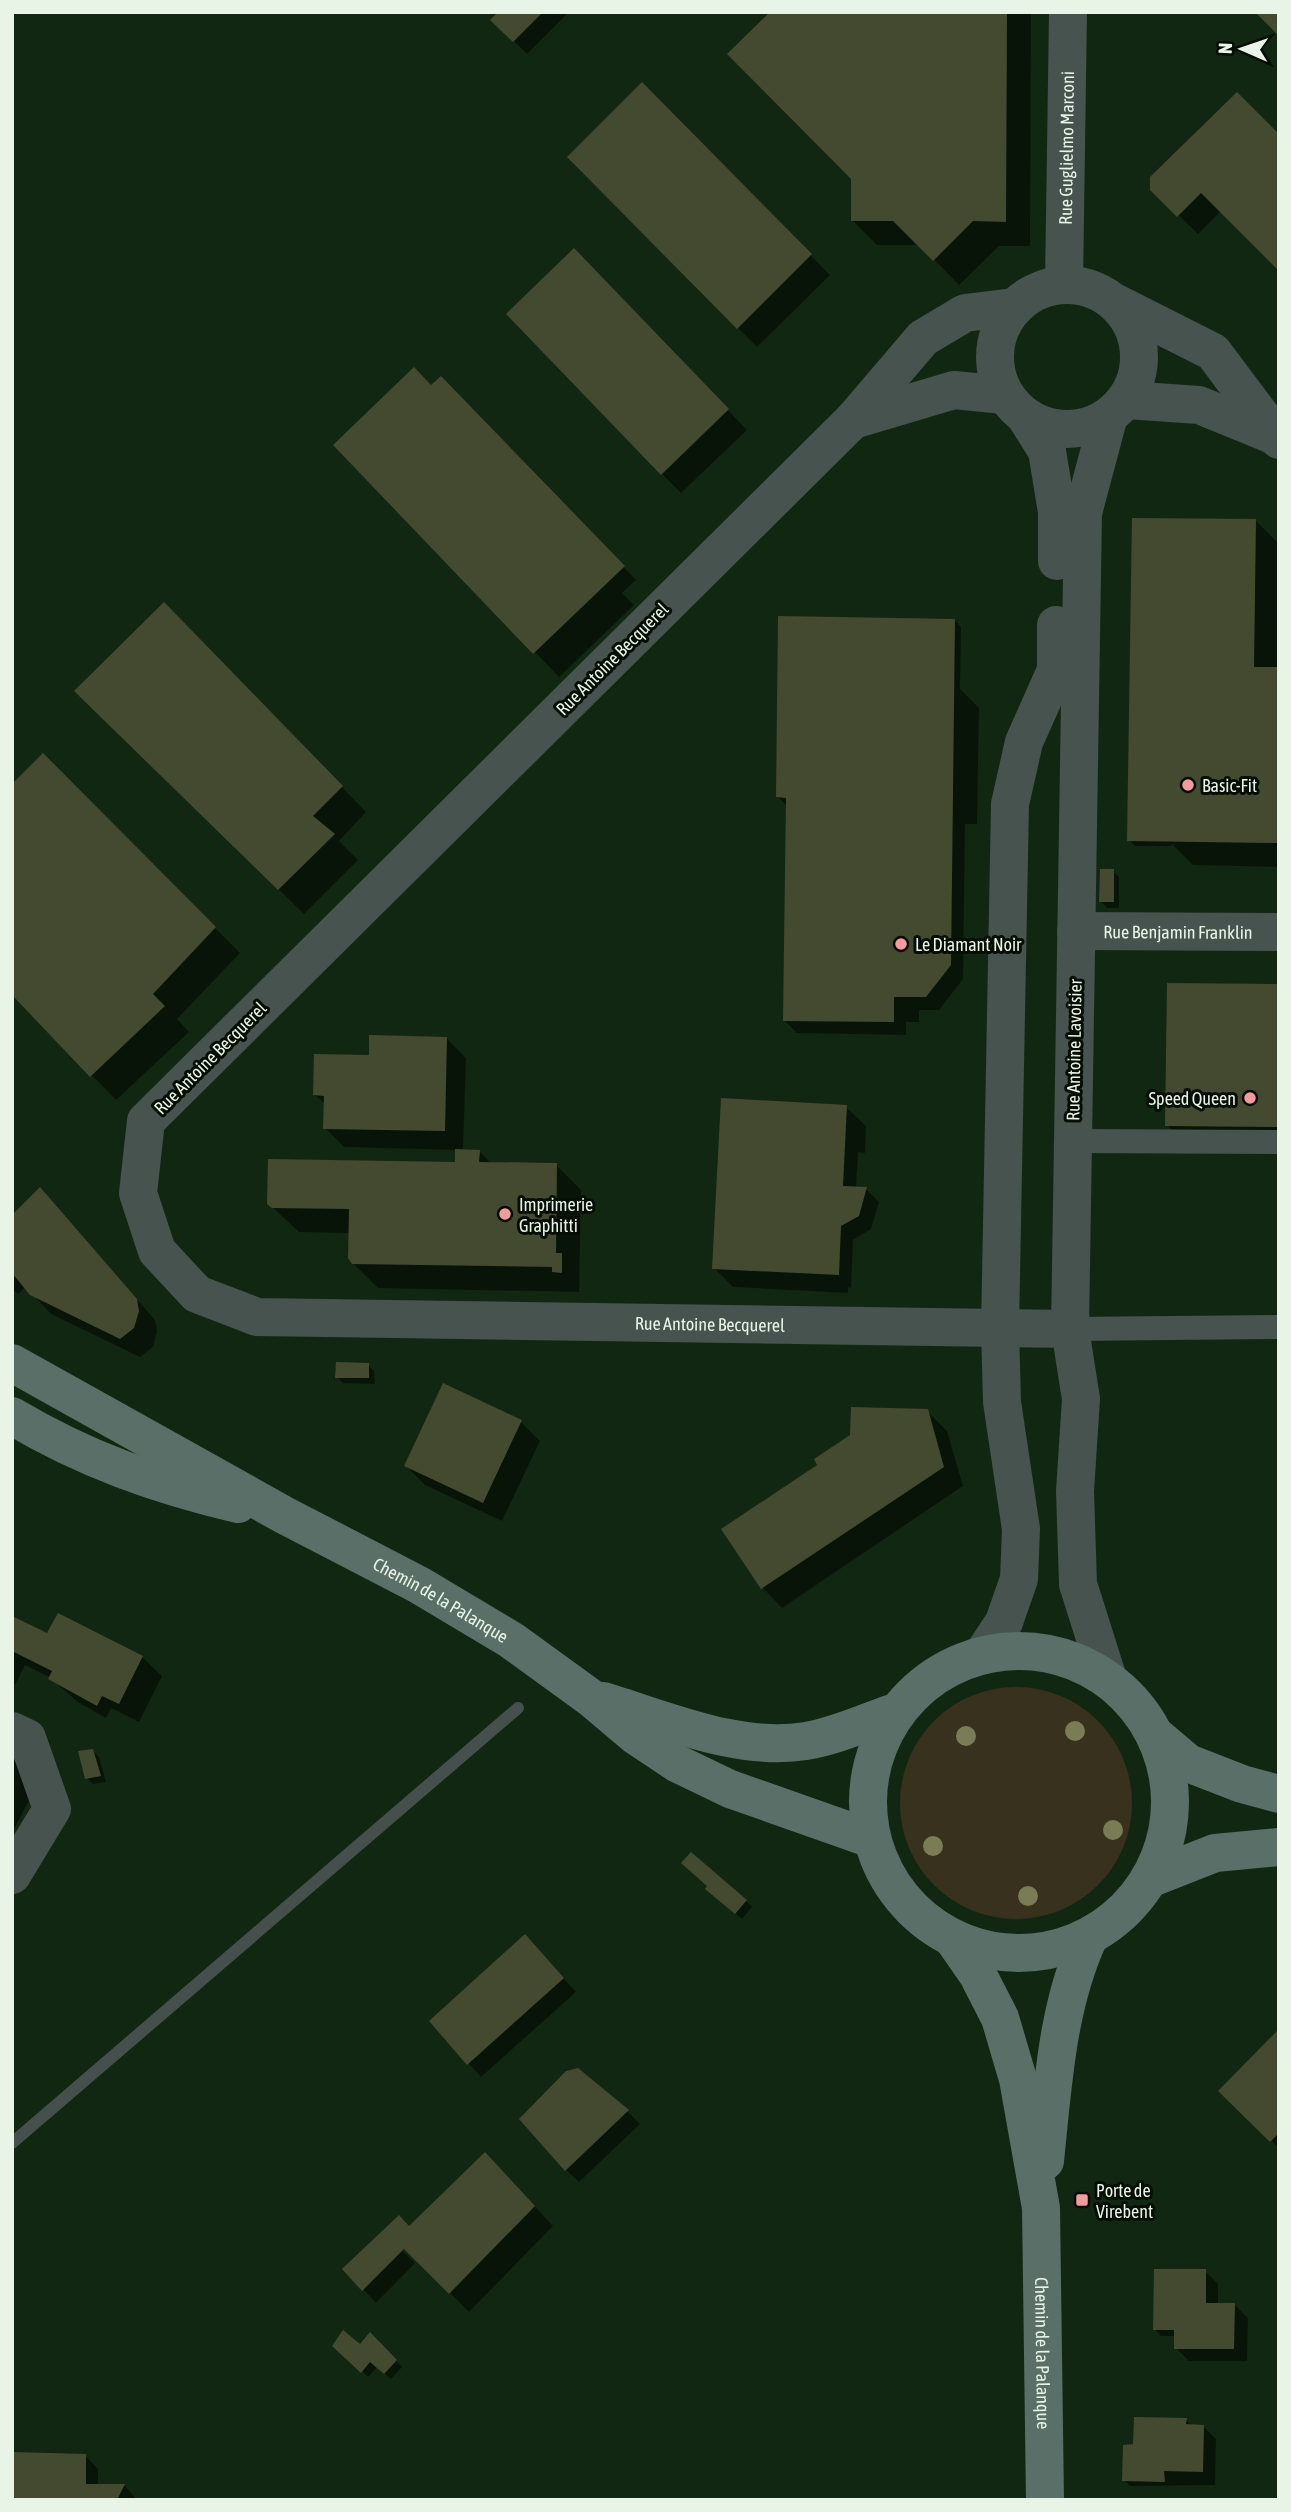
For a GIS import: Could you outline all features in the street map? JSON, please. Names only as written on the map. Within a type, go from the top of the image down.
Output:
[{"type":"street","name":"Rue Guglielmo Marconi","points":[[1064,284],[1068,12]]},
{"type":"street","points":[[983,1654],[1004,1622],[1019,1579],[1021,1529],[1002,1402],[1000,1329],[1010,804],[1024,742],[1056,670],[1057,512],[1048,450],[1016,407],[994,365],[998,334],[1014,307],[1037,291],[1064,284],[1092,288],[1213,352],[1277,438]]},
{"type":"street","points":[[1116,303],[1136,331],[1140,367],[1118,409]]},
{"type":"street","name":"Rue Antoine Becquerel","points":[[1014,307],[965,313],[923,338],[853,420],[146,1121],[138,1193],[157,1251],[197,1294],[257,1317],[1070,1329]]},
{"type":"street","name":"Rue Antoine Becquerel","points":[[853,420],[954,390],[1016,407]]},
{"type":"street","points":[[1016,407],[1068,431],[1118,409],[1199,405],[1277,438]]},
{"type":"street","name":"Rue Antoine Lavoisier","points":[[1108,1679],[1078,1584],[1075,1491],[1081,1399],[1070,1329],[1083,513],[1118,409]]},
{"type":"street","name":"Rue Benjamin Franklin","points":[[1076,931],[1279,932]]},
{"type":"street","name":"Chemin de la Palanque","points":[[12,1363],[284,1515],[419,1584],[511,1640],[591,1698],[636,1736],[678,1764],[730,1789],[872,1839]]},
{"type":"street","name":"Chemin de la Palanque","points":[[12,1416],[54,1441],[104,1465],[187,1492],[284,1515]]},
{"type":"street","points":[[1026,1650],[1069,1658],[1108,1679],[1136,1704],[1155,1735],[1168,1771],[1171,1808],[1164,1845],[1149,1879],[1124,1912],[1089,1937],[1045,1952],[999,1952],[953,1939],[926,1921],[902,1898],[884,1870],[872,1839],[867,1795],[876,1751],[898,1711],[930,1679],[950,1667],[983,1654],[1026,1650]]},
{"type":"street","name":"Chemin de la Palanque","points":[[591,1698],[734,1739],[783,1744],[809,1740],[898,1711]]},
{"type":"street","points":[[12,1731],[27,1738],[52,1809],[12,1875]]},
{"type":"street","points":[[1155,1735],[1188,1763],[1279,1794]]},
{"type":"street","points":[[1149,1879],[1215,1853],[1279,1847]]},
{"type":"street","name":"Chemin de la Palanque","points":[[1045,2500],[1041,2208],[1063,2013],[1074,1968],[1089,1937]]},
{"type":"street","name":"Chemin de la Palanque","points":[[953,1939],[978,1975],[1000,2018],[1017,2079],[1041,2208]]},
{"type":"lane","points":[[1072,1141],[1279,1142]]},
{"type":"lane","points":[[1070,1329],[1270,1327],[1279,1307]]},
{"type":"shaded area","points":[[1016,1687],[1039,1689],[1060,1696],[1098,1721],[1123,1759],[1130,1780],[1130,1826],[1123,1847],[1098,1885],[1060,1910],[1039,1917],[1016,1919],[993,1917],[972,1910],[934,1885],[909,1847],[902,1826],[900,1803],[902,1780],[909,1759],[934,1721],[972,1696],[993,1689]]},
{"type":"building","points":[[498,12],[543,12],[513,42],[490,20]]},
{"type":"building","points":[[770,12],[1007,12],[1006,222],[973,221],[933,261],[893,221],[851,221],[851,179],[727,54]]},
{"type":"building","points":[[1255,12],[1279,12],[1279,36]]},
{"type":"building","points":[[642,82],[812,254],[737,329],[567,157]]},
{"type":"building","points":[[1237,92],[1279,134],[1279,271],[1201,193],[1177,217],[1150,190],[1150,177]]},
{"type":"building","points":[[574,248],[729,409],[661,475],[506,314]]},
{"type":"building","points":[[414,367],[431,385],[441,376],[625,566],[533,654],[333,445]]},
{"type":"building","points":[[1132,518],[1256,519],[1254,667],[1279,667],[1279,843],[1127,841]]},
{"type":"building","points":[[164,602],[343,786],[313,816],[335,834],[278,890],[74,691]]},
{"type":"building","points":[[778,616],[955,619],[951,965],[926,997],[894,997],[894,1022],[783,1021],[786,798],[776,797]]},
{"type":"building","points":[[43,753],[216,927],[153,994],[165,1006],[90,1077],[12,995],[12,784]]},
{"type":"building","points":[[1100,869],[1114,869],[1114,902],[1099,902]]},
{"type":"building","points":[[1167,983],[1279,984],[1279,1127],[1165,1126]]},
{"type":"building","points":[[369,1035],[447,1037],[445,1131],[323,1129],[324,1096],[313,1095],[314,1054],[369,1055]]},
{"type":"building","points":[[721,1098],[847,1105],[843,1186],[867,1187],[859,1216],[841,1226],[839,1275],[712,1269]]},
{"type":"building","points":[[455,1149],[480,1150],[479,1162],[557,1163],[556,1253],[562,1253],[562,1273],[552,1272],[552,1267],[352,1264],[348,1258],[349,1209],[272,1208],[267,1204],[268,1159],[455,1162]]},
{"type":"building","points":[[40,1187],[137,1299],[139,1311],[134,1328],[120,1339],[30,1295],[12,1273],[12,1215]]},
{"type":"building","points":[[336,1362],[369,1363],[369,1378],[335,1378]]},
{"type":"building","points":[[443,1383],[522,1420],[483,1503],[404,1466]]},
{"type":"building","points":[[851,1407],[928,1409],[944,1467],[761,1589],[721,1529],[817,1465],[814,1459],[850,1435]]},
{"type":"building","points":[[58,1613],[143,1656],[119,1704],[102,1696],[97,1706],[48,1679],[52,1671],[12,1651],[12,1616],[47,1633]]},
{"type":"building","points":[[93,1749],[101,1776],[85,1779],[78,1751]]},
{"type":"building","points":[[691,1852],[747,1900],[735,1914],[705,1889],[707,1886],[681,1863]]},
{"type":"building","points":[[525,1934],[564,1978],[467,2065],[429,2021]]},
{"type":"building","points":[[1279,2029],[1279,2133],[1270,2142],[1218,2091]]},
{"type":"building","points":[[578,2068],[629,2110],[565,2171],[519,2119],[566,2071]]},
{"type":"building","points":[[485,2152],[535,2206],[449,2294],[404,2249],[362,2291],[342,2269],[399,2215],[409,2226]]},
{"type":"building","points":[[1154,2269],[1206,2269],[1206,2303],[1235,2303],[1234,2349],[1174,2349],[1174,2330],[1153,2330]]},
{"type":"building","points":[[343,2330],[360,2344],[370,2332],[397,2360],[384,2374],[370,2362],[361,2373],[332,2346]]},
{"type":"building","points":[[1134,2417],[1187,2418],[1186,2424],[1204,2425],[1203,2472],[1164,2471],[1165,2482],[1122,2481],[1123,2445],[1133,2444]]},
{"type":"building","points":[[12,2452],[86,2454],[86,2484],[125,2484],[117,2500],[12,2500]]},
{"type":"waterway","points":[[12,2143],[518,1708]]},
{"type":"place","name":"Basic-Fit","points":[[1188,785]]},
{"type":"place","name":"Le Diamant Noir","points":[[901,944]]},
{"type":"place","name":"Speed Queen","points":[[1250,1098]]},
{"type":"place","name":"Imprimerie Graphitti","points":[[505,1214]]},
{"type":"place","name":"Porte de Virebent","points":[[1082,2200]]}]
